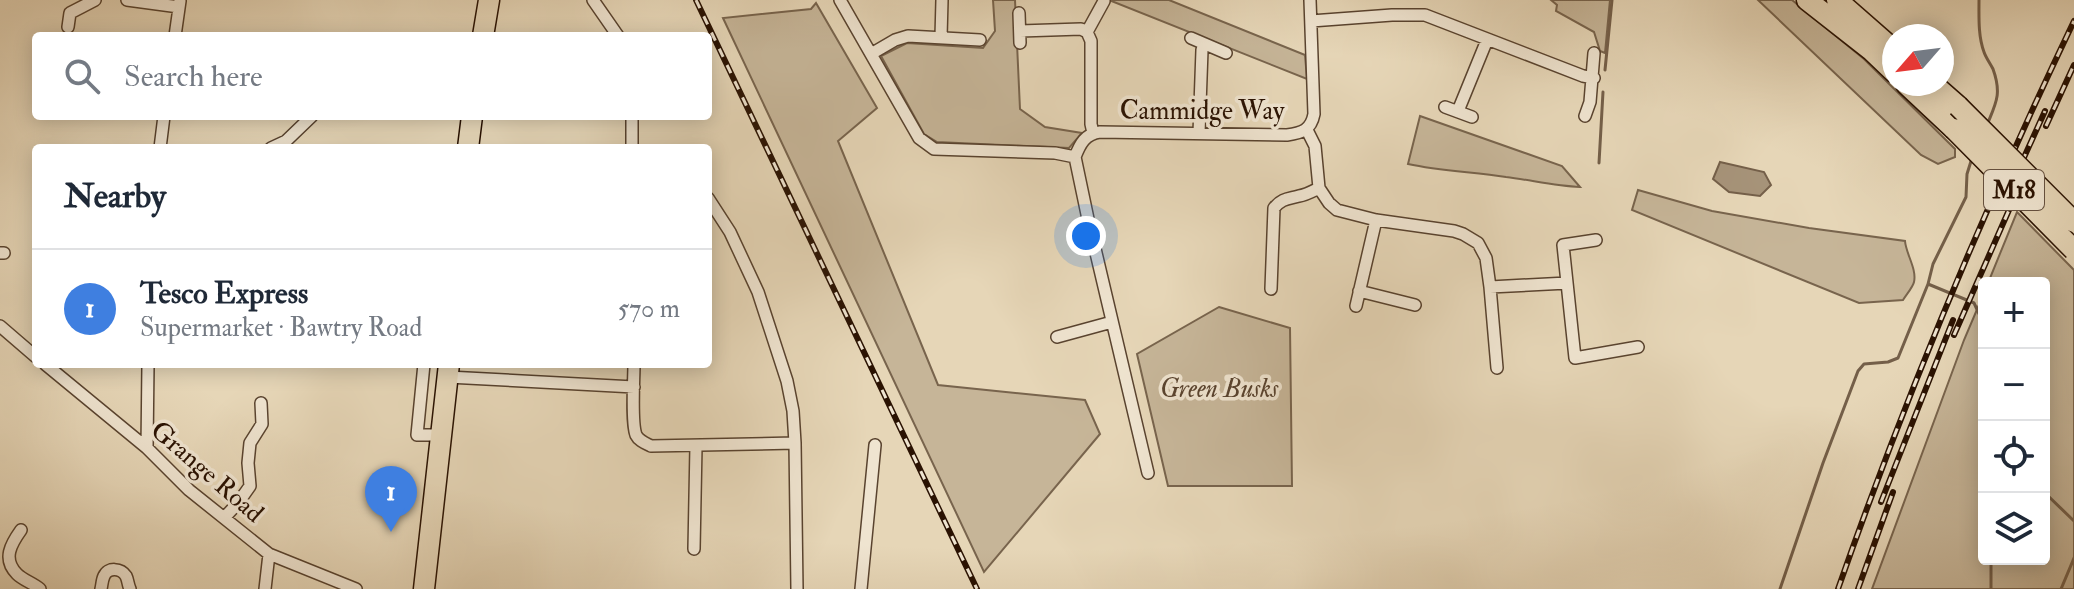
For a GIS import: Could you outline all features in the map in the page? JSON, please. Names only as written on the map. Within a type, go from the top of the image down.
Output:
[{"type":"highway","points":[[484,32],[489,0]]},
{"type":"highway","points":[[1807,0],[1882,61]]},
{"type":"highway","points":[[1837,0],[1882,39]]},
{"type":"highway","name":"M18","points":[[1919,96],[2074,250]]},
{"type":"highway","name":"M18","points":[[1947,96],[2074,222]]},
{"type":"highway","points":[[468,144],[472,120]]},
{"type":"highway","points":[[424,589],[449,370]]},
{"type":"street","points":[[68,27],[70,13],[95,0]]},
{"type":"street","points":[[127,0],[180,3],[178,32]]},
{"type":"street","points":[[593,0],[615,32]]},
{"type":"street","points":[[840,0],[919,138],[934,149],[1055,153],[1075,157],[1148,473]]},
{"type":"street","points":[[941,37],[942,0]]},
{"type":"street","name":"Cammidge Way","points":[[1075,157],[1085,137],[1093,133],[1287,135],[1307,130],[1314,114],[1310,0]]},
{"type":"street","points":[[1391,0],[1392,15]]},
{"type":"street","points":[[1087,32],[1104,1]]},
{"type":"street","points":[[1019,13],[1020,37],[1081,29],[1087,32],[1091,41],[1093,133]]},
{"type":"street","points":[[1311,21],[1425,15],[1594,78]]},
{"type":"street","points":[[871,54],[908,36],[980,40]]},
{"type":"street","points":[[1191,38],[1226,53]]},
{"type":"street","points":[[1458,111],[1487,40]]},
{"type":"street","points":[[1199,133],[1204,44]]},
{"type":"street","points":[[1585,116],[1594,78],[1594,53]]},
{"type":"street","points":[[1445,107],[1472,117]]},
{"type":"street","points":[[160,144],[164,120]]},
{"type":"street","points":[[280,144],[308,120]]},
{"type":"street","points":[[632,120],[632,144]]},
{"type":"street","points":[[1307,130],[1315,146],[1319,188],[1337,210],[1376,220],[1454,231],[1478,243],[1484,252],[1490,287],[1497,368]]},
{"type":"street","points":[[1271,289],[1274,208],[1278,202],[1319,188]]},
{"type":"street","points":[[712,204],[730,232],[758,292],[787,381],[795,443],[797,589]]},
{"type":"street","points":[[1356,306],[1376,220]]},
{"type":"street","points":[[1596,240],[1563,245],[1575,358],[1638,347]]},
{"type":"street","points":[[1490,287],[1567,283]]},
{"type":"street","points":[[1359,291],[1415,305]]},
{"type":"street","points":[[1057,337],[1112,322]]},
{"type":"street","points":[[0,326],[32,354]]},
{"type":"street","name":"Grange Road","points":[[50,368],[147,448],[189,490],[269,554],[356,589]]},
{"type":"street","points":[[147,448],[148,368]]},
{"type":"street","points":[[424,368],[417,435],[441,435]]},
{"type":"street","points":[[634,368],[634,427],[638,438],[651,446],[795,443]]},
{"type":"street","points":[[449,370],[634,387]]},
{"type":"street","points":[[224,518],[250,486],[250,443],[262,424],[261,403]]},
{"type":"street","points":[[861,589],[875,445]]},
{"type":"street","points":[[694,549],[696,446]]},
{"type":"street","points":[[21,530],[10,545],[12,567],[40,589]]},
{"type":"street","points":[[265,589],[269,554]]},
{"type":"street","points":[[101,589],[104,575],[114,569],[126,576],[130,589]]},
{"type":"green space","points":[[993,0],[1015,0],[1020,109],[1045,127],[1082,133],[1069,148],[937,142],[924,134],[881,56],[907,43],[983,48],[995,31]]},
{"type":"green space","points":[[1109,0],[1169,0],[1305,55],[1307,79]]},
{"type":"green space","points":[[1551,0],[1610,0],[1605,53],[1600,51],[1594,32],[1556,11],[1557,5]]},
{"type":"green space","points":[[1758,0],[1792,0],[1882,77],[1882,96],[1901,96],[1955,149],[1955,157],[1938,164],[1921,155]]},
{"type":"green space","points":[[816,3],[877,108],[838,141],[938,385],[1085,400],[1100,434],[984,572],[723,18],[811,9]]},
{"type":"green space","points":[[1420,116],[1562,166],[1580,187],[1408,164]]},
{"type":"green space","points":[[1638,190],[1712,211],[1905,241],[1915,277],[1913,284],[1903,300],[1859,303],[1632,210]]},
{"type":"green space","points":[[2017,212],[2074,270],[2074,589],[1872,589],[1978,307],[1978,565],[2050,565],[2050,277],[1990,277]]},
{"type":"green space","name":"Green Busks","points":[[1219,307],[1290,328],[1292,486],[1168,486],[1137,354]]},
{"type":"shaded area","points":[[1720,162],[1764,172],[1771,185],[1760,196],[1729,192],[1713,179]]},
{"type":"waterway","points":[[1605,70],[1612,0]]},
{"type":"waterway","points":[[1979,0],[1981,40],[1997,85],[1995,104],[1987,125]]},
{"type":"waterway","points":[[1599,163],[1603,92]]},
{"type":"waterway","points":[[1972,158],[1967,174],[1966,197],[1933,264],[1928,284],[1974,303],[1978,312]]},
{"type":"waterway","points":[[1780,589],[1858,371],[1864,364],[1898,358],[1928,284]]},
{"type":"waterway","points":[[2045,493],[2074,521]]},
{"type":"waterway","points":[[2061,589],[2074,558]]},
{"type":"waterway","points":[[1991,565],[1991,589]]},
{"type":"railway","points":[[696,0],[711,32]]},
{"type":"railway","points":[[1838,589],[1948,302],[2074,21]]},
{"type":"railway","points":[[712,34],[977,589]]},
{"type":"railway","points":[[2046,126],[2074,65]]},
{"type":"railway","points":[[2007,195],[2045,111]]},
{"type":"railway","points":[[1954,335],[2020,185]]},
{"type":"railway","points":[[1881,502],[1953,320]]},
{"type":"railway","points":[[1858,589],[1893,492]]},
{"type":"place","name":"Tesco Express","points":[[391,532]]}]
